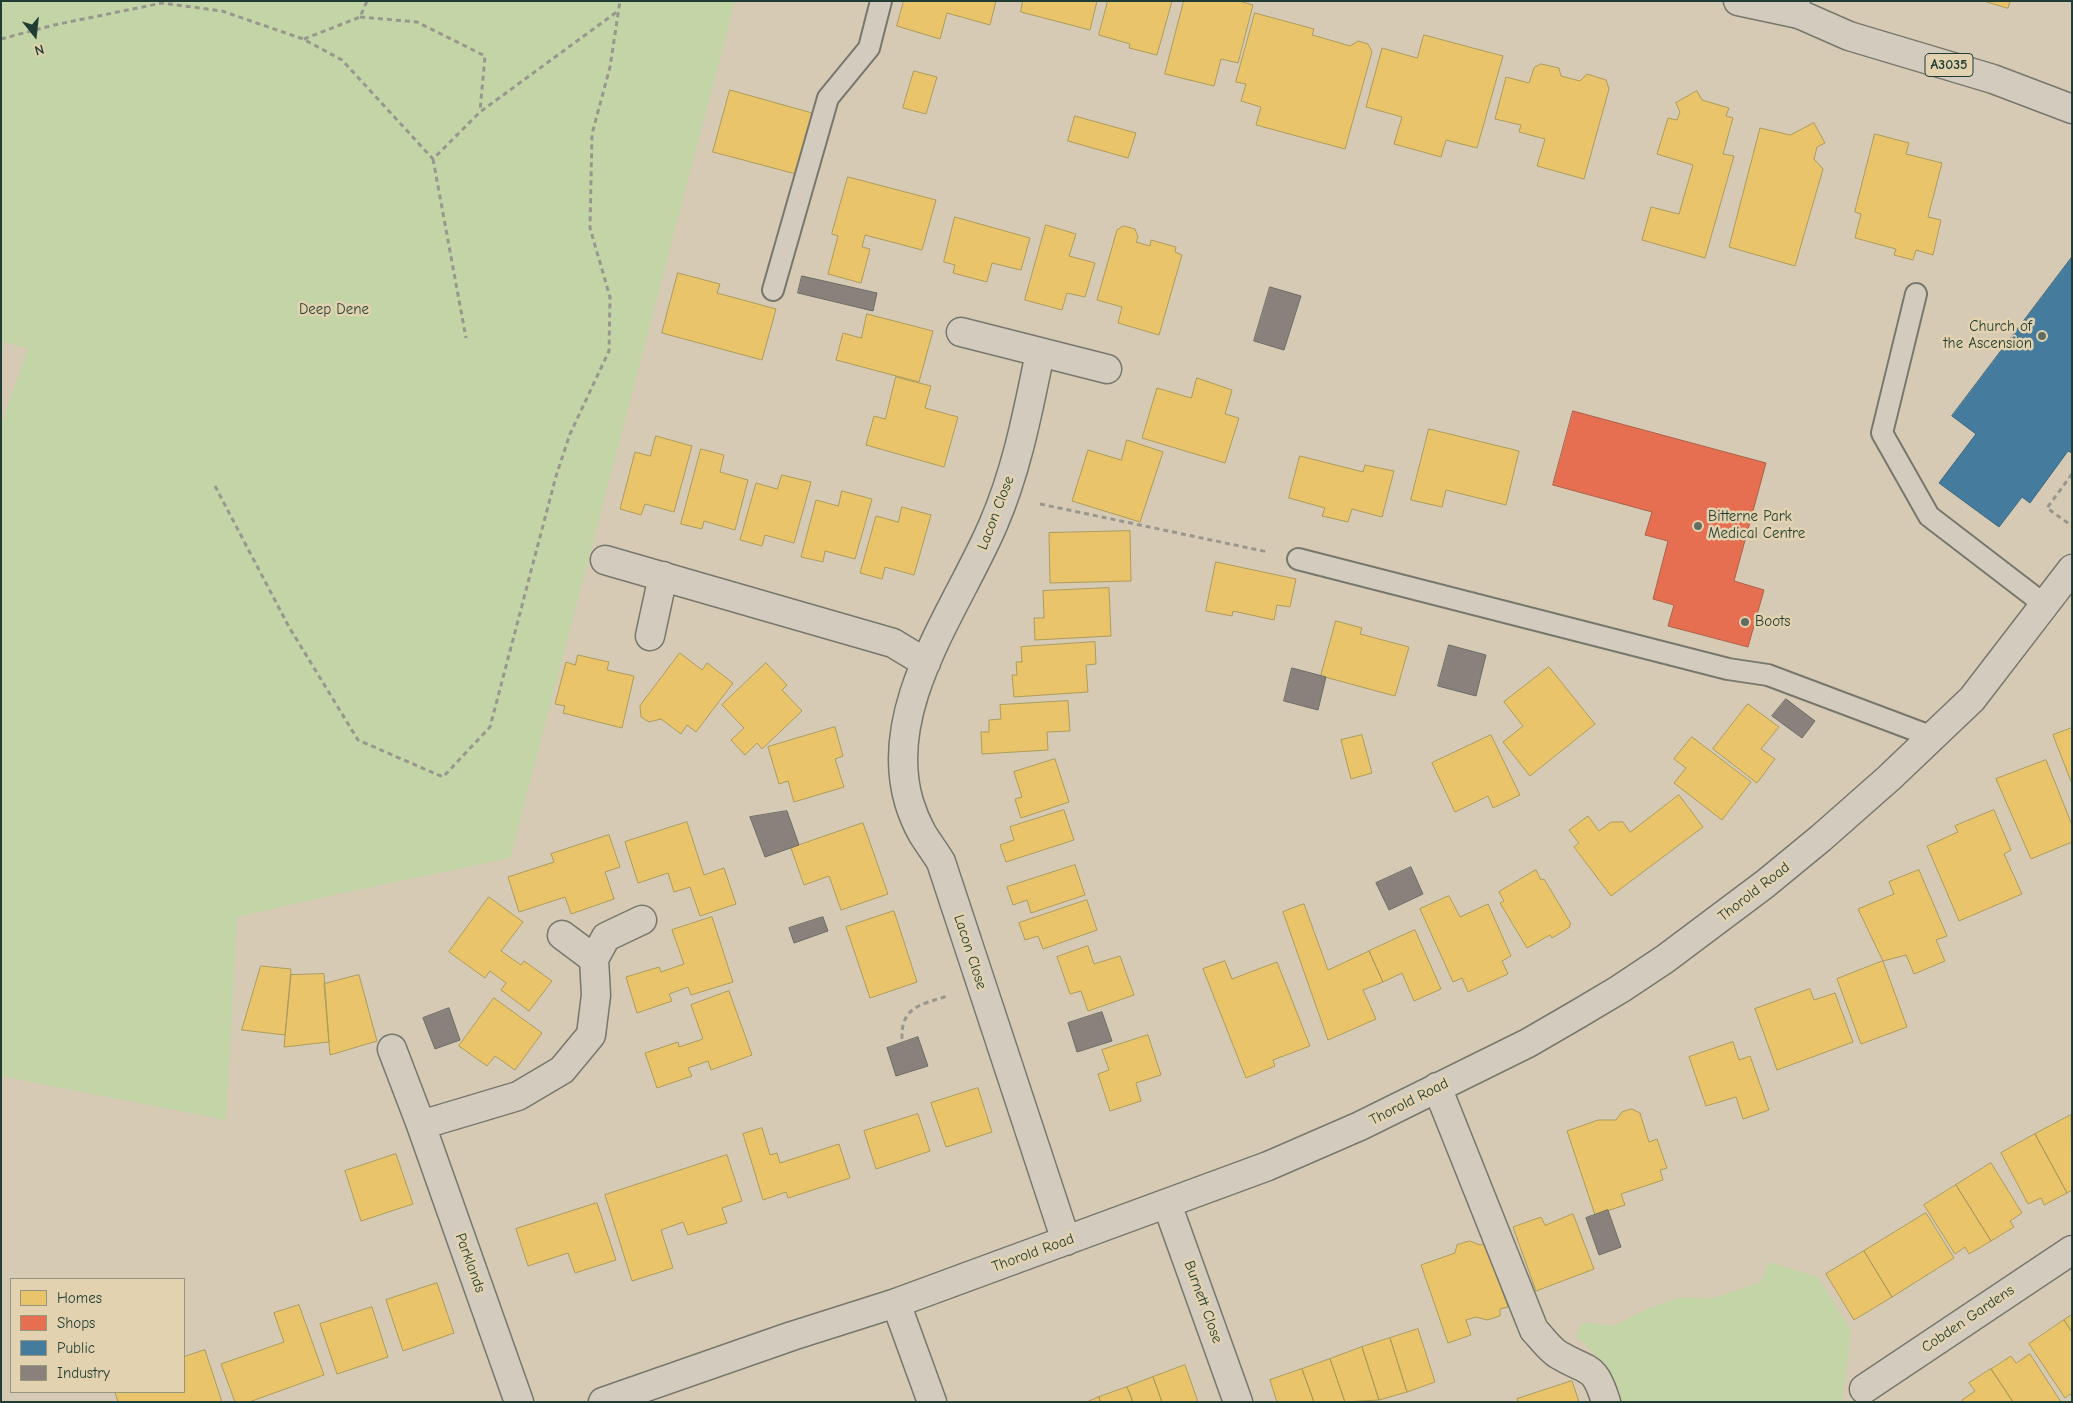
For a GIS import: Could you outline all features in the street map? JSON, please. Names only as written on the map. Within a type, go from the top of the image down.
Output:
[{"type":"street","points":[[1738,1],[1796,7]]},
{"type":"street","name":"A3035","points":[[1796,7],[1849,36],[1992,79],[2072,109]]},
{"type":"street","points":[[961,332],[1107,369]]},
{"type":"street","name":"Lacon Close","points":[[1040,353],[1020,446],[990,532],[926,663],[906,724],[903,771],[909,801],[922,833],[941,862],[1066,1241]]},
{"type":"street","points":[[605,560],[894,643],[926,663]]},
{"type":"street","name":"Thorold Road","points":[[603,1402],[665,1392],[896,1303],[1167,1204],[1316,1146],[1528,1042],[1570,1019],[1620,990],[1665,959],[1765,884],[1821,838],[1933,737],[1972,699],[2072,569]]},
{"type":"street","points":[[650,636],[664,576]]},
{"type":"street","points":[[421,1125],[518,1096],[562,1070],[591,1035],[596,995],[594,960],[606,937],[642,920]]},
{"type":"street","points":[[562,935],[594,960]]},
{"type":"street","name":"Parklands","points":[[392,1049],[520,1402]]},
{"type":"street","points":[[1437,1087],[1534,1330],[1558,1355],[1586,1367],[1600,1381],[1606,1402]]},
{"type":"street","name":"Burnett Close","points":[[1167,1204],[1238,1402]]},
{"type":"street","name":"Cobden Gardens","points":[[1864,1389],[2072,1250]]},
{"type":"street","points":[[896,1303],[932,1402]]},
{"type":"lane","points":[[774,290],[828,98],[869,48],[881,1]]},
{"type":"lane","points":[[1916,294],[1882,433],[1929,516],[2045,605]]},
{"type":"lane","points":[[1298,559],[1728,669],[1768,675],[1933,737]]},
{"type":"path","points":[[360,17],[367,1]]},
{"type":"path","points":[[215,486],[289,627],[358,740],[443,777],[490,727],[556,476],[570,434],[609,351],[610,297],[590,228],[592,134],[610,67],[620,1]]},
{"type":"path","points":[[1,39],[54,25],[162,3],[222,10],[303,39],[342,60],[433,159],[466,338]]},
{"type":"path","points":[[433,159],[480,112],[619,11]]},
{"type":"path","points":[[303,39],[360,17],[417,22],[486,56],[480,112]]},
{"type":"path","points":[[2072,474],[2047,508],[2072,526]]},
{"type":"path","points":[[1005,490],[1052,507],[1212,539],[1298,559]]},
{"type":"path","points":[[902,1039],[902,1026],[912,1009],[981,984]]},
{"type":"green space","name":"Deep Dene","points":[[1,1],[735,1],[510,858],[237,917],[226,1120],[1,1076],[1,426],[28,349],[1,341]]},
{"type":"green space","points":[[1769,1262],[1818,1277],[1851,1331],[1842,1402],[1620,1402],[1608,1367],[1576,1336],[1583,1322],[1614,1326],[1645,1310],[1680,1297],[1711,1299],[1761,1282]]},
{"type":"building: Homes","points":[[904,1],[996,1],[990,25],[947,13],[940,39],[897,26]]},
{"type":"building: Homes","points":[[1023,1],[1097,1],[1090,30],[1021,12]]},
{"type":"building: Homes","points":[[1108,1],[1172,1],[1157,55],[1129,48],[1130,44],[1099,35]]},
{"type":"building: Homes","points":[[1184,1],[1239,1],[1253,5],[1238,63],[1221,59],[1214,86],[1165,74]]},
{"type":"building: Homes","points":[[1984,1],[2010,1],[2008,8]]},
{"type":"building: Homes","points":[[1255,13],[1314,29],[1312,35],[1350,46],[1358,41],[1368,44],[1372,52],[1345,149],[1256,125],[1261,107],[1241,101],[1246,84],[1236,82]]},
{"type":"building: Homes","points":[[1424,35],[1503,56],[1477,148],[1446,140],[1441,157],[1394,144],[1402,117],[1366,107],[1382,48],[1417,58]]},
{"type":"building: Homes","points":[[1541,64],[1559,68],[1561,76],[1580,81],[1587,74],[1606,80],[1609,89],[1584,179],[1537,166],[1545,139],[1519,132],[1521,125],[1495,119],[1506,77],[1529,83],[1534,68]]},
{"type":"building: Homes","points":[[914,71],[937,77],[926,114],[903,108]]},
{"type":"building: Homes","points":[[730,90],[812,113],[796,174],[713,152]]},
{"type":"building: Homes","points":[[1697,91],[1702,100],[1729,108],[1726,116],[1733,118],[1723,154],[1734,156],[1705,258],[1642,240],[1651,207],[1679,214],[1693,165],[1657,154],[1668,118],[1677,120],[1680,112],[1676,103]]},
{"type":"building: Homes","points":[[1075,116],[1136,133],[1128,158],[1068,141]]},
{"type":"building: Homes","points":[[1814,123],[1825,143],[1817,147],[1814,159],[1823,169],[1795,266],[1729,247],[1760,128],[1790,135]]},
{"type":"building: Homes","points":[[1875,134],[1909,143],[1906,154],[1942,163],[1928,217],[1941,220],[1933,255],[1916,250],[1913,260],[1894,255],[1896,249],[1855,238],[1861,214],[1855,212]]},
{"type":"building: Homes","points":[[848,177],[936,200],[922,250],[865,235],[862,247],[870,249],[861,283],[828,274],[838,236],[832,234]]},
{"type":"building: Homes","points":[[955,217],[1030,238],[1021,270],[992,263],[987,282],[953,273],[955,265],[944,262]]},
{"type":"building: Homes","points":[[1046,225],[1076,234],[1069,256],[1095,263],[1085,297],[1067,293],[1062,310],[1025,300]]},
{"type":"building: Homes","points":[[1124,226],[1135,229],[1138,237],[1136,242],[1150,246],[1151,240],[1176,247],[1175,252],[1182,255],[1159,335],[1118,323],[1122,307],[1097,300],[1117,230]]},
{"type":"building: Homes","points":[[678,273],[720,284],[717,293],[776,309],[762,360],[662,333]]},
{"type":"building: Homes","points":[[867,314],[933,331],[919,382],[836,360],[843,333],[861,338]]},
{"type":"building: Homes","points":[[896,377],[931,386],[925,408],[958,417],[944,467],[866,445],[874,416],[885,419]]},
{"type":"building: Homes","points":[[1197,378],[1232,390],[1225,414],[1239,418],[1225,463],[1142,438],[1157,388],[1191,398]]},
{"type":"building: Homes","points":[[1429,429],[1519,451],[1506,505],[1446,490],[1442,507],[1411,500]]},
{"type":"building: Homes","points":[[656,436],[692,446],[674,512],[645,504],[641,515],[620,509],[635,452],[650,456]]},
{"type":"building: Homes","points":[[1127,440],[1163,452],[1140,522],[1072,501],[1088,450],[1121,460]]},
{"type":"building: Homes","points":[[701,449],[724,455],[720,472],[748,480],[735,530],[704,521],[702,529],[681,524]]},
{"type":"building: Homes","points":[[1300,456],[1363,472],[1365,465],[1394,471],[1382,517],[1352,509],[1348,522],[1322,516],[1325,508],[1289,498]]},
{"type":"building: Homes","points":[[782,475],[811,482],[794,543],[765,535],[762,546],[740,540],[756,483],[777,489]]},
{"type":"building: Homes","points":[[842,491],[872,499],[855,559],[825,551],[823,562],[801,557],[816,500],[838,506]]},
{"type":"building: Homes","points":[[902,507],[931,515],[914,575],[885,567],[882,579],[860,573],[876,516],[898,522]]},
{"type":"building: Homes","points":[[1130,531],[1131,581],[1050,583],[1049,533]]},
{"type":"building: Homes","points":[[1216,562],[1296,579],[1290,607],[1277,605],[1274,620],[1233,611],[1232,616],[1206,611]]},
{"type":"building: Homes","points":[[1109,588],[1111,636],[1035,640],[1034,618],[1044,618],[1043,591]]},
{"type":"building: Homes","points":[[1336,621],[1362,628],[1360,634],[1409,647],[1395,696],[1321,676]]},
{"type":"building: Homes","points":[[1095,642],[1096,664],[1086,665],[1088,692],[1014,697],[1012,675],[1017,675],[1016,662],[1022,662],[1021,647]]},
{"type":"building: Homes","points":[[680,653],[702,670],[707,663],[733,683],[696,732],[687,725],[681,734],[661,719],[649,722],[641,717],[640,706]]},
{"type":"building: Homes","points":[[578,655],[609,662],[607,670],[634,676],[622,728],[563,713],[565,706],[555,704],[566,662],[575,665]]},
{"type":"building: Homes","points":[[766,663],[787,685],[782,690],[802,711],[762,749],[757,743],[745,755],[731,740],[744,728],[722,705]]},
{"type":"building: Homes","points":[[1549,667],[1595,724],[1530,776],[1503,742],[1523,726],[1504,702]]},
{"type":"building: Homes","points":[[1068,701],[1070,731],[1047,732],[1048,750],[982,754],[981,732],[989,732],[989,720],[1001,719],[1000,705]]},
{"type":"building: Homes","points":[[1748,704],[1779,727],[1761,749],[1775,759],[1757,783],[1713,749]]},
{"type":"building: Homes","points":[[835,727],[843,756],[835,759],[844,787],[794,802],[788,781],[779,784],[768,747]]},
{"type":"building: Homes","points":[[2072,728],[2072,784],[2053,735]]},
{"type":"building: Homes","points":[[1362,735],[1372,773],[1351,779],[1341,740]]},
{"type":"building: Homes","points":[[1491,735],[1520,795],[1493,808],[1488,796],[1455,812],[1432,763]]},
{"type":"building: Homes","points":[[1692,737],[1751,782],[1722,820],[1674,783],[1686,768],[1674,759]]},
{"type":"building: Homes","points":[[1055,759],[1069,802],[1021,818],[1015,799],[1022,797],[1014,772]]},
{"type":"building: Homes","points":[[2046,760],[2072,825],[2072,842],[2031,859],[1996,779]]},
{"type":"building: Homes","points":[[1679,795],[1703,827],[1611,896],[1574,847],[1579,843],[1569,830],[1588,816],[1599,831],[1611,822],[1623,822],[1630,832]]},
{"type":"building: Homes","points":[[1064,810],[1074,840],[1006,862],[1000,845],[1014,840],[1010,827]]},
{"type":"building: Homes","points":[[1994,810],[2011,850],[2004,854],[2022,894],[1959,921],[1927,846],[1958,832],[1955,826]]},
{"type":"building: Homes","points":[[687,822],[704,875],[724,868],[736,904],[700,916],[690,887],[674,892],[668,873],[638,883],[625,842]]},
{"type":"building: Homes","points":[[863,823],[888,894],[841,910],[829,876],[804,885],[791,848]]},
{"type":"building: Homes","points":[[609,835],[620,867],[605,872],[614,899],[571,914],[565,897],[519,912],[508,877],[554,862],[551,854]]},
{"type":"building: Homes","points":[[1075,865],[1085,895],[1031,913],[1027,900],[1013,905],[1007,887]]},
{"type":"building: Homes","points":[[1536,870],[1541,880],[1544,879],[1571,924],[1569,925],[1570,927],[1552,938],[1550,935],[1527,948],[1500,903],[1504,901],[1499,892]]},
{"type":"building: Homes","points":[[1919,870],[1947,936],[1936,940],[1945,961],[1914,974],[1906,955],[1883,961],[1858,909],[1894,894],[1889,882]]},
{"type":"building: Homes","points":[[1449,896],[1460,917],[1488,904],[1511,956],[1502,961],[1508,974],[1468,992],[1462,978],[1453,982],[1420,909]]},
{"type":"building: Homes","points":[[489,897],[523,922],[501,951],[521,965],[524,961],[552,981],[529,1011],[501,990],[506,983],[490,971],[485,978],[449,952]]},
{"type":"building: Homes","points":[[1087,900],[1097,930],[1043,949],[1038,936],[1025,940],[1019,923]]},
{"type":"building: Homes","points":[[1304,904],[1328,970],[1369,951],[1383,982],[1363,990],[1376,1019],[1328,1040],[1283,912]]},
{"type":"building: Homes","points":[[894,911],[917,982],[870,998],[846,927]]},
{"type":"building: Homes","points":[[712,917],[733,982],[691,995],[688,987],[669,994],[672,1001],[637,1013],[626,977],[659,967],[661,972],[684,964],[672,930]]},
{"type":"building: Homes","points":[[1415,930],[1441,989],[1414,1001],[1402,973],[1383,982],[1369,951]]},
{"type":"building: Homes","points":[[1088,946],[1094,964],[1120,956],[1134,995],[1088,1011],[1081,991],[1070,994],[1057,957]]},
{"type":"building: Homes","points":[[1225,961],[1232,979],[1277,962],[1310,1046],[1273,1060],[1275,1066],[1246,1078],[1203,969]]},
{"type":"building: Homes","points":[[1883,961],[1907,1027],[1861,1044],[1837,979]]},
{"type":"building: Homes","points":[[261,966],[291,969],[285,1035],[242,1030]]},
{"type":"building: Homes","points":[[324,974],[329,1042],[284,1047],[291,975]]},
{"type":"building: Homes","points":[[359,975],[377,1041],[330,1055],[324,984]]},
{"type":"building: Homes","points":[[1810,989],[1814,1000],[1835,993],[1853,1042],[1777,1070],[1755,1009]]},
{"type":"building: Homes","points":[[729,991],[752,1055],[711,1070],[708,1061],[688,1068],[692,1076],[657,1088],[645,1053],[678,1042],[679,1047],[703,1039],[691,1005]]},
{"type":"building: Homes","points":[[494,998],[542,1033],[515,1070],[495,1056],[487,1066],[459,1046]]},
{"type":"building: Homes","points":[[1148,1035],[1161,1075],[1136,1083],[1141,1101],[1110,1111],[1098,1074],[1109,1070],[1102,1050]]},
{"type":"building: Homes","points":[[1733,1042],[1739,1060],[1750,1056],[1769,1110],[1743,1119],[1736,1097],[1706,1106],[1689,1057]]},
{"type":"building: Homes","points":[[978,1088],[992,1132],[946,1147],[931,1103]]},
{"type":"building: Homes","points":[[1632,1109],[1640,1113],[1649,1142],[1657,1139],[1667,1168],[1660,1170],[1663,1180],[1621,1194],[1625,1205],[1595,1215],[1567,1131],[1598,1120],[1616,1120],[1622,1112]]},
{"type":"building: Homes","points":[[918,1114],[930,1151],[876,1169],[864,1131]]},
{"type":"building: Homes","points":[[2071,1115],[2072,1190],[2067,1193],[2035,1134]]},
{"type":"building: Homes","points":[[762,1128],[770,1155],[777,1153],[780,1163],[839,1144],[850,1178],[788,1198],[786,1192],[763,1200],[743,1134]]},
{"type":"building: Homes","points":[[2035,1134],[2067,1193],[2044,1205],[2041,1198],[2028,1204],[2001,1153]]},
{"type":"building: Homes","points":[[396,1154],[413,1204],[361,1221],[345,1171]]},
{"type":"building: Homes","points":[[727,1155],[742,1201],[722,1208],[727,1223],[688,1235],[683,1222],[661,1230],[673,1268],[632,1281],[605,1195]]},
{"type":"building: Homes","points":[[1991,1163],[2022,1213],[2010,1221],[2014,1227],[1991,1241],[1956,1185]]},
{"type":"building: Homes","points":[[1956,1185],[1991,1241],[1969,1254],[1965,1247],[1955,1254],[1924,1205]]},
{"type":"building: Homes","points":[[597,1203],[616,1260],[575,1273],[568,1253],[528,1266],[516,1229]]},
{"type":"building: Homes","points":[[1926,1213],[1954,1258],[1892,1297],[1864,1251]]},
{"type":"building: Homes","points":[[1573,1214],[1594,1269],[1536,1291],[1513,1227],[1541,1217],[1545,1225]]},
{"type":"building: Homes","points":[[1470,1241],[1480,1245],[1485,1243],[1508,1307],[1500,1309],[1500,1316],[1487,1320],[1476,1317],[1466,1320],[1471,1335],[1448,1343],[1421,1265],[1455,1253],[1457,1245]]},
{"type":"building: Homes","points":[[1864,1251],[1892,1297],[1854,1320],[1826,1274]]},
{"type":"building: Homes","points":[[437,1283],[454,1333],[403,1351],[386,1300]]},
{"type":"building: Homes","points":[[299,1305],[324,1375],[249,1402],[235,1402],[221,1364],[284,1342],[274,1313]]},
{"type":"building: Homes","points":[[372,1307],[388,1357],[337,1374],[320,1324]]},
{"type":"building: Homes","points":[[2072,1315],[2072,1332],[2064,1320]]},
{"type":"building: Homes","points":[[2064,1320],[2072,1332],[2072,1397],[2070,1394],[2065,1398],[2029,1344]]},
{"type":"building: Homes","points":[[1418,1329],[1435,1382],[1407,1392],[1390,1338]]},
{"type":"building: Homes","points":[[1390,1338],[1407,1392],[1379,1400],[1362,1347]]},
{"type":"building: Homes","points":[[1362,1347],[1379,1400],[1345,1402],[1330,1359]]},
{"type":"building: Homes","points":[[205,1350],[222,1402],[118,1402],[115,1393],[185,1393],[185,1357]]},
{"type":"building: Homes","points":[[2030,1354],[2061,1402],[2013,1402],[1991,1369],[2011,1356],[2016,1363]]},
{"type":"building: Homes","points":[[1330,1359],[1345,1402],[1314,1402],[1302,1369]]},
{"type":"building: Homes","points":[[1185,1365],[1198,1402],[1162,1402],[1153,1377]]},
{"type":"building: Homes","points":[[1302,1369],[1314,1402],[1277,1402],[1270,1380]]},
{"type":"building: Homes","points":[[1991,1369],[2013,1402],[1963,1402],[1962,1400],[1975,1391],[1969,1383]]},
{"type":"building: Homes","points":[[1153,1377],[1162,1402],[1133,1402],[1127,1387]]},
{"type":"building: Homes","points":[[1572,1381],[1579,1402],[1518,1402],[1517,1399]]},
{"type":"building: Homes","points":[[1127,1387],[1133,1402],[1100,1402],[1099,1397]]},
{"type":"building: Homes","points":[[1099,1397],[1100,1402],[1087,1402]]},
{"type":"building: Shops","name":"Bitterne Park Medical Centre","points":[[1573,411],[1766,463],[1734,581],[1764,590],[1748,647],[1668,626],[1674,605],[1653,599],[1668,541],[1645,535],[1652,512],[1553,485]]},
{"type":"building: Public","name":"Church of the Ascension","points":[[2072,257],[2072,453],[2068,451],[2030,503],[2022,497],[1999,527],[1939,483],[1976,434],[1952,416]]},
{"type":"building: Industry","points":[[802,276],[877,293],[873,311],[798,293]]},
{"type":"building: Industry","points":[[1270,287],[1301,296],[1284,350],[1254,341]]},
{"type":"building: Industry","points":[[1449,645],[1486,655],[1476,696],[1438,686]]},
{"type":"building: Industry","points":[[1292,668],[1326,677],[1318,710],[1284,701]]},
{"type":"building: Industry","points":[[1786,699],[1815,721],[1802,738],[1772,716]]},
{"type":"building: Industry","points":[[787,811],[799,845],[765,857],[750,817]]},
{"type":"building: Industry","points":[[1411,867],[1423,894],[1389,910],[1376,883]]},
{"type":"building: Industry","points":[[823,917],[828,931],[794,943],[789,928]]},
{"type":"building: Industry","points":[[449,1008],[460,1040],[435,1049],[423,1018]]},
{"type":"building: Industry","points":[[1102,1012],[1112,1041],[1077,1052],[1068,1023]]},
{"type":"building: Industry","points":[[918,1037],[928,1066],[896,1076],[887,1048]]},
{"type":"building: Industry","points":[[1608,1210],[1621,1247],[1599,1255],[1586,1218]]},
{"type":"place","name":"Church of the Ascension","points":[[2042,336]]},
{"type":"place","name":"Bitterne Park Medical Centre","points":[[1698,526]]},
{"type":"place","name":"Boots","points":[[1745,622]]}]
